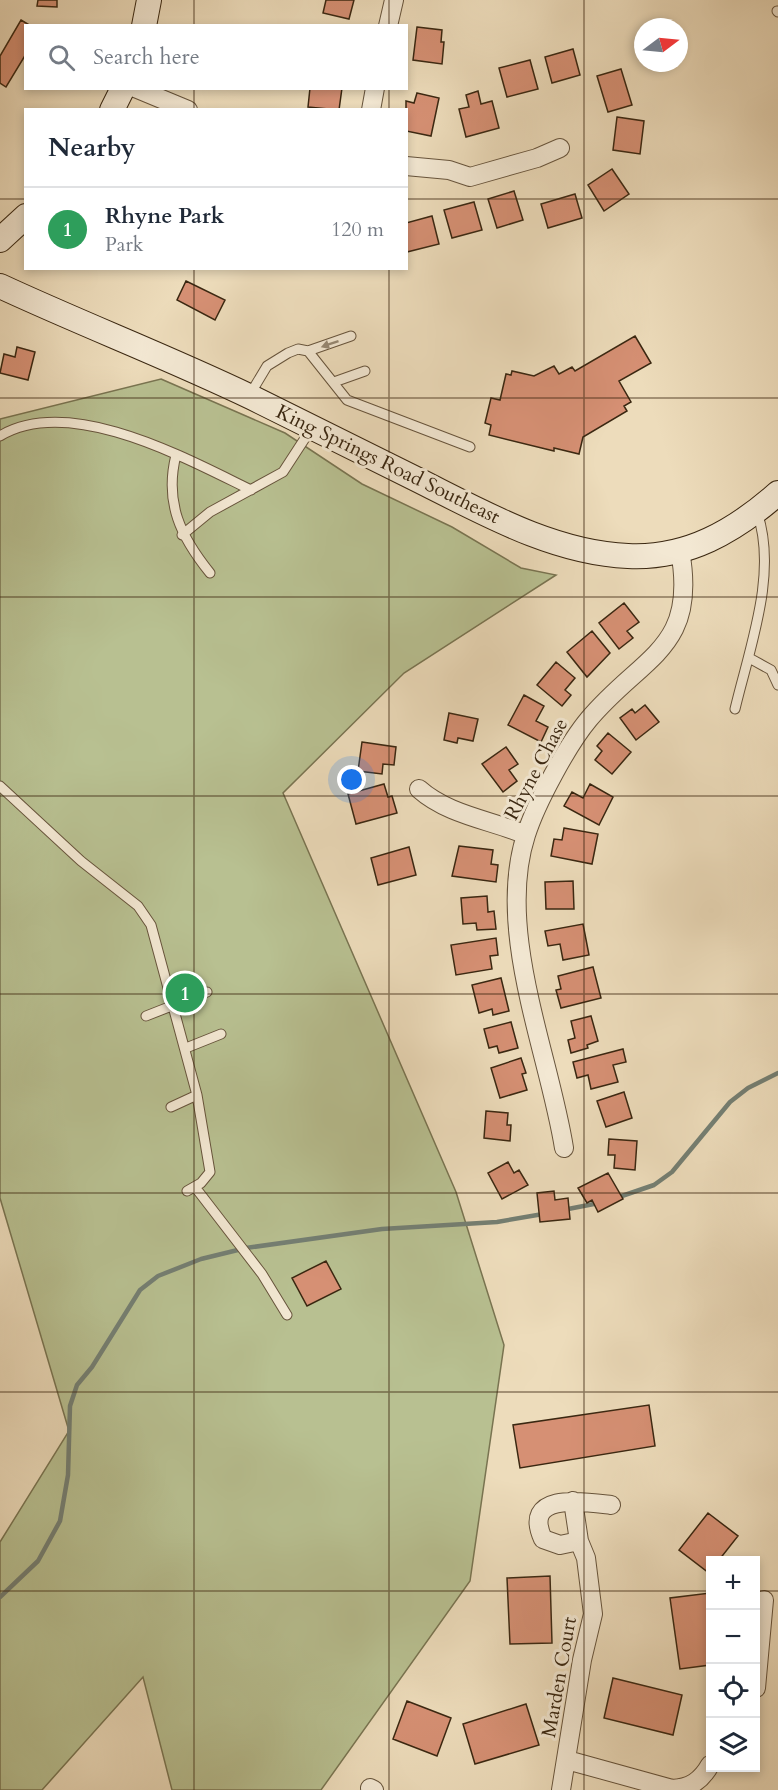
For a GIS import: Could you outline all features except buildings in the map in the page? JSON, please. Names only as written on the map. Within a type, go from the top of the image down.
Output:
[{"type":"street","points":[[144,24],[148,0]]},
{"type":"street","points":[[388,24],[394,0]]},
{"type":"street","points":[[112,108],[122,90]]},
{"type":"street","points":[[140,90],[183,108]]},
{"type":"street","points":[[371,108],[375,90]]},
{"type":"street","points":[[408,166],[449,170],[470,177],[510,167],[560,148]]},
{"type":"street","points":[[0,240],[24,218]]},
{"type":"street","name":"King Springs Road Southeast","points":[[0,286],[249,396],[474,508],[561,544],[627,556],[680,551],[713,540],[757,512],[778,493]]},
{"type":"street","name":"Rhyne Chase","points":[[564,1148],[557,1104],[534,1017],[520,944],[516,901],[526,835],[562,761],[584,725],[623,682],[669,640],[683,607],[685,589],[680,551]]},
{"type":"street","points":[[419,789],[429,798],[448,807],[526,835]]},
{"type":"street","points":[[579,1541],[560,1545],[548,1543],[540,1533],[539,1520],[543,1509],[549,1505],[573,1502],[611,1505]]},
{"type":"street","name":"Marden Court","points":[[561,1790],[582,1660],[593,1614],[586,1558],[579,1541],[573,1502]]},
{"type":"street","points":[[758,1664],[764,1600]]},
{"type":"street","points":[[567,1760],[672,1789],[685,1788],[697,1782],[706,1771]]},
{"type":"lane","points":[[249,396],[267,366],[298,349],[308,351],[351,336]]},
{"type":"lane","points":[[308,351],[348,400],[470,447]]},
{"type":"lane","points":[[334,382],[365,371]]},
{"type":"lane","points":[[0,436],[41,423],[84,424],[105,428],[176,455],[251,490]]},
{"type":"lane","points":[[182,535],[210,512],[283,472],[312,427]]},
{"type":"lane","points":[[176,455],[172,470],[176,518],[182,535],[210,573]]},
{"type":"lane","points":[[757,512],[764,521],[772,541],[776,563]]},
{"type":"lane","points":[[735,709],[742,679],[771,604]]},
{"type":"lane","points":[[751,659],[771,670],[778,685]]},
{"type":"lane","points":[[0,786],[81,861],[138,906],[152,925],[186,1048],[197,1095],[210,1172],[191,1189],[273,1290],[287,1314]]},
{"type":"lane","points":[[146,1017],[207,992]]},
{"type":"lane","points":[[186,1048],[221,1034]]},
{"type":"lane","points":[[171,1107],[197,1095]]},
{"type":"green space","points":[[161,379],[285,433],[362,484],[452,527],[521,568],[556,575],[404,673],[283,793],[456,1192],[504,1345],[470,1581],[321,1790],[172,1790],[143,1677],[42,1790],[0,1790],[0,1542],[69,1431],[0,1198],[0,419]]},
{"type":"waterway","points":[[616,1198],[654,1185],[672,1172],[730,1102],[748,1088],[778,1073]]},
{"type":"waterway","points":[[563,1210],[599,1203]]},
{"type":"waterway","points":[[0,1597],[38,1561],[60,1521],[68,1475],[70,1406],[77,1385],[92,1367],[140,1290],[158,1276],[201,1259],[246,1248],[382,1229],[497,1222],[543,1214]]},
{"type":"place","name":"Rhyne Park","points":[[185,993]]}]
